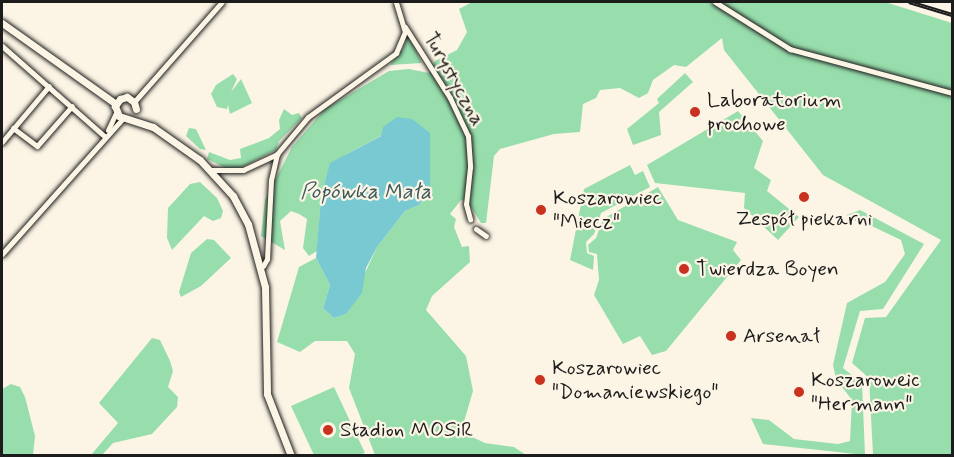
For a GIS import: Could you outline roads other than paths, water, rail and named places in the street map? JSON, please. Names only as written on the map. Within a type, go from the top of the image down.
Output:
[{"type":"main road","points":[[2,23],[118,101],[135,106],[153,127],[210,170],[243,213],[263,266],[265,379],[274,418],[291,456]]},
{"type":"main road","points":[[118,101],[116,112],[153,127]]},
{"type":"main road","points":[[126,117],[135,106]]},
{"type":"street","points":[[135,106],[222,2]]},
{"type":"street","name":"Turystyczna","points":[[396,2],[405,27],[450,98],[468,136],[470,158],[466,204],[470,219]]},
{"type":"street","points":[[716,2],[790,49],[952,93]]},
{"type":"street","points":[[210,170],[243,170],[277,154],[308,117],[394,56],[402,43],[405,27]]},
{"type":"street","points":[[2,46],[106,134]]},
{"type":"street","points":[[2,142],[49,86]]},
{"type":"street","points":[[13,128],[31,144],[38,145],[72,106]]},
{"type":"street","points":[[106,134],[116,112]]},
{"type":"street","points":[[2,254],[106,134],[126,117]]},
{"type":"street","points":[[263,266],[267,259],[271,180],[277,154]]},
{"type":"street","points":[[476,229],[486,236]]},
{"type":"water","name":"Popówka Mała","points":[[397,117],[412,119],[430,133],[430,191],[419,205],[405,211],[377,247],[366,268],[362,293],[346,314],[334,318],[323,308],[330,285],[316,258],[321,198],[330,163],[381,136],[383,127]]},
{"type":"tunnel","points":[[470,219],[476,229]]},
{"type":"railway","points":[[909,2],[952,15]]},
{"type":"place","name":"Laboratorium prochowe","points":[[695,112]]},
{"type":"place","name":"Zespół piekarni","points":[[804,197]]},
{"type":"place","name":"Koszarowiec \"Miecz\"","points":[[541,210]]},
{"type":"place","name":"Twierdza Boyen","points":[[684,269]]},
{"type":"place","name":"Arsenał","points":[[731,336]]},
{"type":"place","name":"Koszarowiec \"Domaniewskiego\"","points":[[540,380]]},
{"type":"place","name":"Koszaroweic \"Hermann\"","points":[[799,392]]},
{"type":"place","name":"Stadion MOSiR","points":[[328,430]]}]
